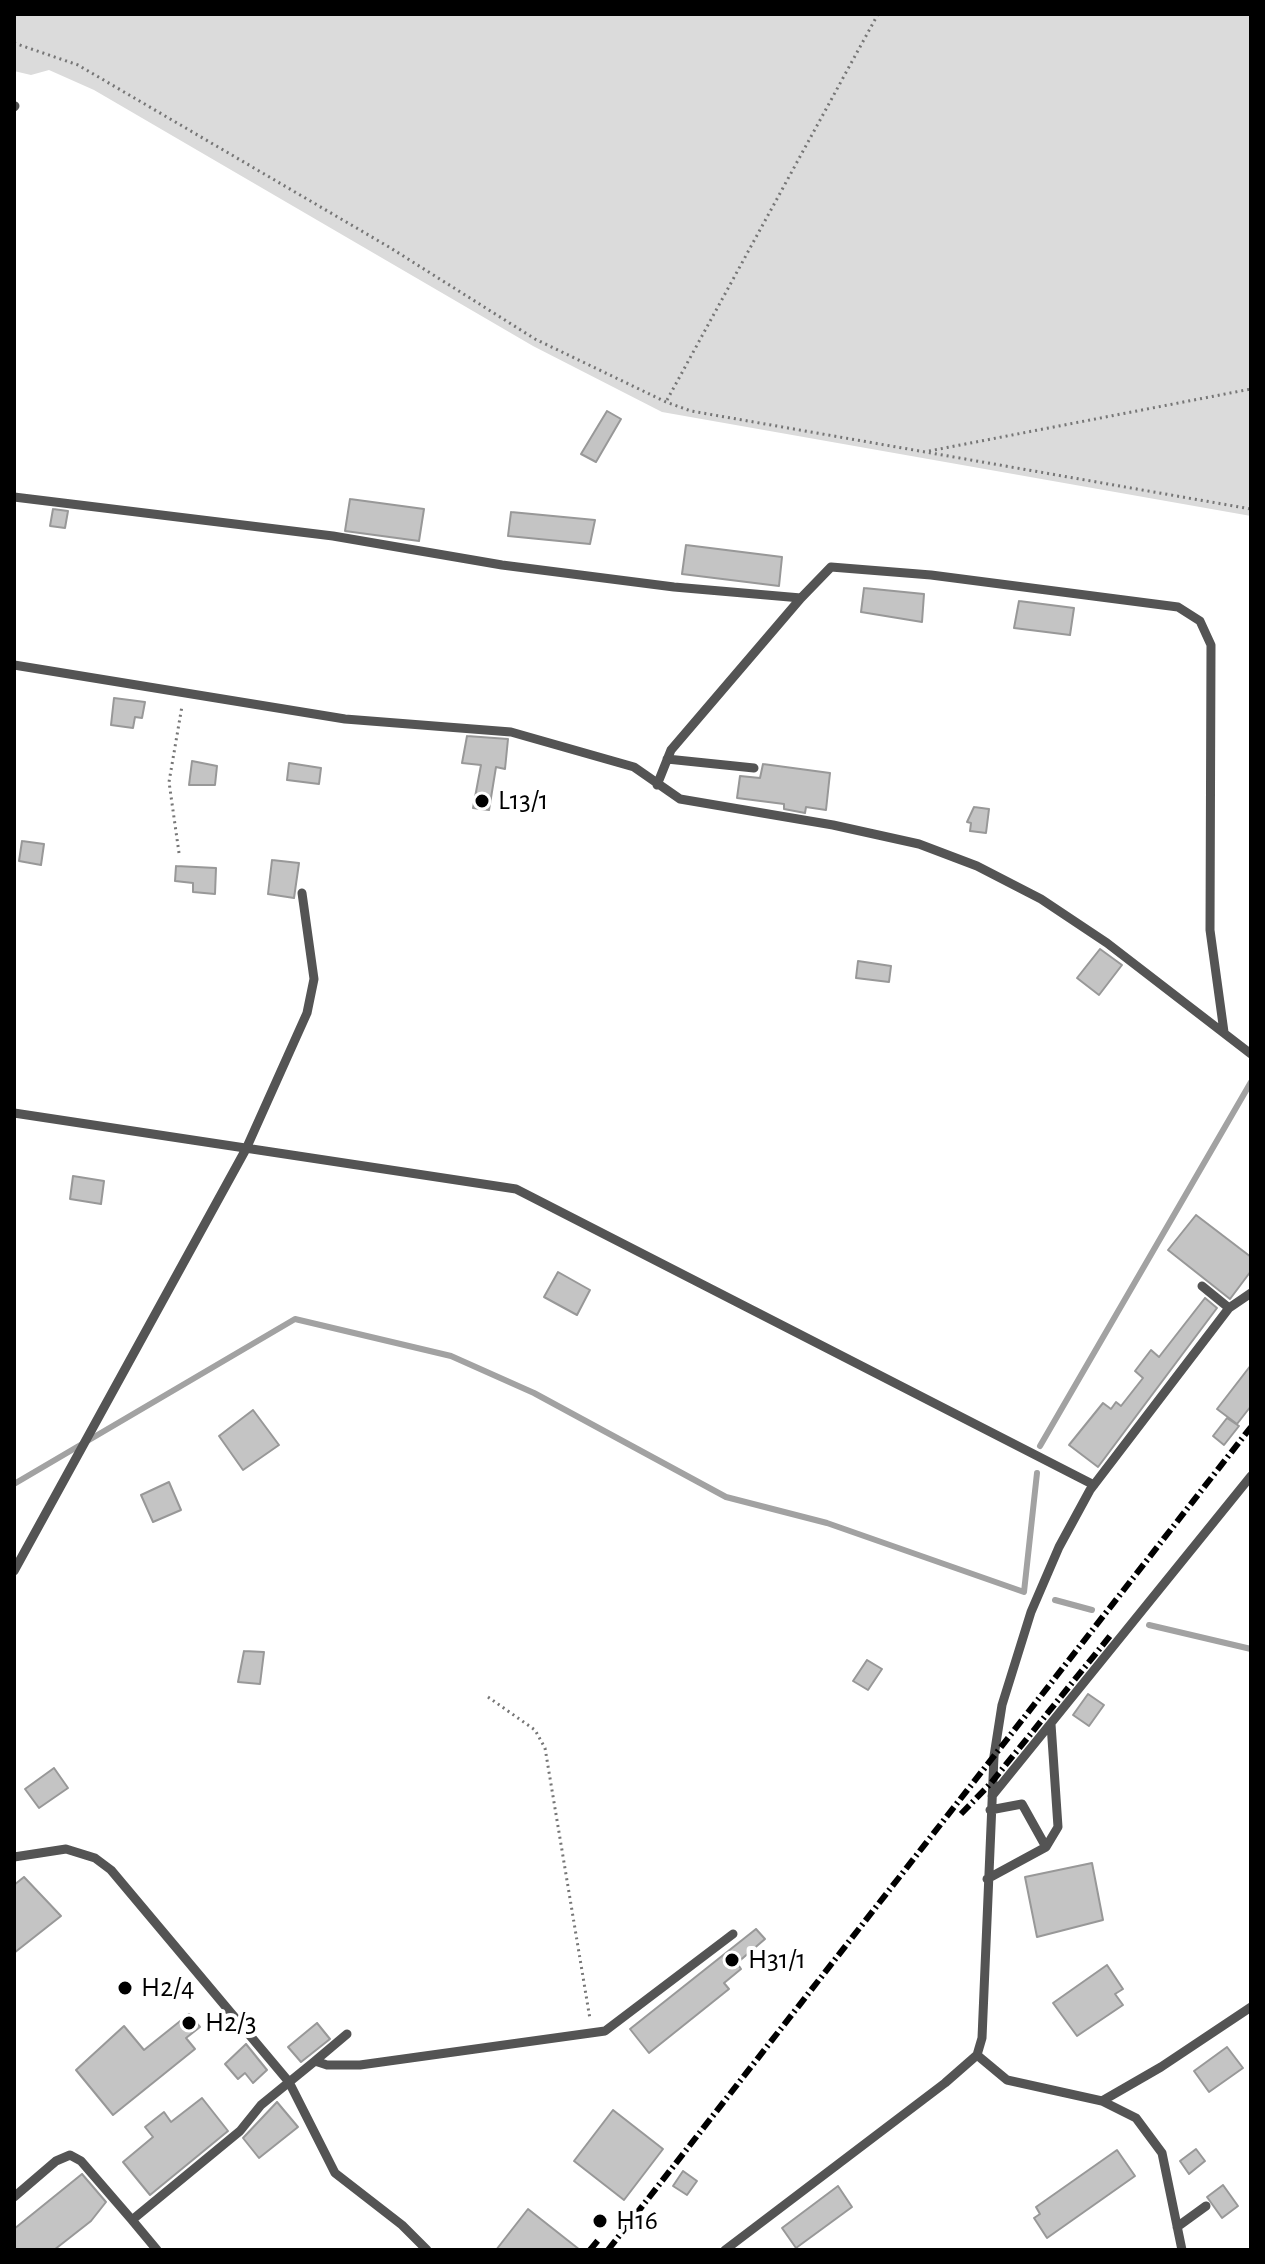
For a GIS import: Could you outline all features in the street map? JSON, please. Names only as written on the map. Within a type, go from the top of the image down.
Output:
[{"type":"lane","points":[[14,497],[333,536],[517,567],[674,587],[801,598]]},
{"type":"lane","points":[[657,785],[671,750],[831,567],[931,575],[1178,607],[1200,621],[1211,645],[1210,930],[1224,1032]]},
{"type":"lane","points":[[14,665],[345,719],[511,732],[634,767],[680,799],[833,825],[919,844],[977,866],[1041,899],[1107,943],[1251,1054]]},
{"type":"lane","points":[[667,759],[754,768]]},
{"type":"lane","points":[[14,1571],[246,1149],[313,996],[314,979],[302,893]]},
{"type":"lane","points":[[14,1113],[516,1189],[1094,1485]]},
{"type":"lane","points":[[1202,1286],[1229,1308]]},
{"type":"lane","points":[[725,2250],[945,2083],[977,2055],[982,2038],[990,1798],[1002,1705],[1013,1664],[1059,1547],[1094,1485],[1229,1308],[1251,1293]]},
{"type":"lane","points":[[990,1798],[1251,1476]]},
{"type":"lane","points":[[987,1879],[1046,1847],[1058,1827],[1051,1724]]},
{"type":"lane","points":[[990,1810],[1022,1804],[1046,1847]]},
{"type":"lane","points":[[14,1857],[66,1849],[95,1858],[111,1870],[289,2082],[335,2173],[402,2225],[427,2250]]},
{"type":"lane","points":[[315,2061],[327,2065],[360,2065],[593,2034],[618,2023],[733,1934]]},
{"type":"lane","points":[[1102,2101],[1161,2067],[1251,2007]]},
{"type":"lane","points":[[132,2220],[240,2131],[261,2105],[347,2034]]},
{"type":"lane","points":[[977,2055],[999,2075],[1020,2085],[1102,2101],[1136,2118],[1162,2153],[1182,2250]]},
{"type":"lane","points":[[14,2197],[56,2161],[70,2155],[81,2161],[157,2250]]},
{"type":"lane","points":[[1177,2227],[1206,2206]]},
{"type":"path","points":[[666,402],[878,14]]},
{"type":"path","points":[[14,43],[78,65],[389,247],[535,339],[666,402],[691,411],[1251,509]]},
{"type":"path","points":[[924,452],[1251,389]]},
{"type":"path","points":[[179,853],[169,782],[185,692]]},
{"type":"path","points":[[488,1697],[535,1730],[545,1748],[593,2034]]},
{"type":"shaded area","points":[[14,14],[1251,14],[1251,516],[662,412],[533,346],[94,90],[49,70],[31,75],[14,71]]},
{"type":"building","points":[[607,411],[621,419],[596,462],[581,454]]},
{"type":"building","points":[[350,499],[424,509],[419,541],[345,531]]},
{"type":"building","points":[[53,509],[68,511],[65,528],[50,526]]},
{"type":"building","points":[[511,512],[595,520],[590,544],[508,536]]},
{"type":"building","points":[[686,545],[782,557],[779,586],[682,574]]},
{"type":"building","points":[[864,588],[924,594],[922,622],[861,612]]},
{"type":"building","points":[[1019,601],[1074,608],[1070,635],[1014,628]]},
{"type":"building","points":[[114,698],[145,702],[142,718],[135,717],[133,728],[111,725]]},
{"type":"building","points":[[467,736],[508,739],[505,769],[496,767],[489,810],[473,808],[481,765],[462,763]]},
{"type":"building","points":[[192,761],[217,766],[215,785],[189,785]]},
{"type":"building","points":[[289,763],[321,768],[319,784],[287,780]]},
{"type":"building","points":[[763,764],[830,773],[826,810],[806,807],[805,813],[784,809],[784,804],[737,798],[740,776],[760,778]]},
{"type":"building","points":[[974,807],[989,809],[986,833],[970,831],[971,823],[967,822]]},
{"type":"building","points":[[22,841],[44,844],[41,865],[19,861]]},
{"type":"building","points":[[272,860],[299,863],[294,898],[268,894]]},
{"type":"building","points":[[176,866],[216,868],[215,894],[193,892],[193,883],[175,881]]},
{"type":"building","points":[[1100,949],[1122,965],[1099,995],[1077,978]]},
{"type":"building","points":[[858,961],[891,966],[889,982],[856,978]]},
{"type":"building","points":[[73,1176],[104,1181],[101,1204],[70,1199]]},
{"type":"building","points":[[1196,1215],[1251,1257],[1251,1271],[1230,1299],[1168,1250]]},
{"type":"building","points":[[558,1272],[590,1290],[577,1315],[544,1297]]},
{"type":"building","points":[[1205,1298],[1217,1308],[1098,1467],[1069,1445],[1103,1403],[1111,1409],[1116,1402],[1121,1406],[1143,1378],[1135,1371],[1151,1350],[1159,1357]]},
{"type":"building","points":[[1251,1365],[1251,1406],[1237,1424],[1217,1409]]},
{"type":"building","points":[[253,1410],[279,1445],[243,1470],[219,1436]]},
{"type":"building","points":[[1227,1418],[1239,1426],[1224,1445],[1213,1436]]},
{"type":"building","points":[[169,1482],[181,1510],[153,1522],[141,1495]]},
{"type":"building","points":[[244,1651],[264,1652],[260,1684],[238,1682]]},
{"type":"building","points":[[867,1660],[882,1669],[868,1690],[853,1681]]},
{"type":"building","points":[[1088,1694],[1104,1705],[1089,1726],[1073,1715]]},
{"type":"building","points":[[54,1768],[68,1788],[39,1808],[25,1789]]},
{"type":"building","points":[[1092,1863],[1103,1920],[1037,1937],[1025,1877]]},
{"type":"building","points":[[24,1877],[61,1916],[14,1953],[14,1885]]},
{"type":"building","points":[[756,1929],[765,1939],[737,1963],[741,1969],[724,1983],[729,1989],[649,2053],[630,2029]]},
{"type":"building","points":[[1107,1965],[1123,1989],[1115,1994],[1123,2005],[1077,2036],[1053,2003]]},
{"type":"building","points":[[189,2014],[200,2027],[186,2038],[195,2049],[113,2115],[76,2070],[124,2026],[144,2050]]},
{"type":"building","points":[[317,2023],[330,2039],[301,2062],[288,2047]]},
{"type":"building","points":[[246,2044],[267,2070],[253,2083],[245,2073],[238,2079],[225,2064]]},
{"type":"building","points":[[1227,2047],[1243,2068],[1209,2092],[1194,2071]]},
{"type":"building","points":[[202,2098],[228,2131],[150,2195],[123,2162],[153,2137],[145,2127],[164,2112],[171,2122]]},
{"type":"building","points":[[277,2102],[298,2127],[259,2158],[243,2138]]},
{"type":"building","points":[[613,2110],[663,2149],[624,2200],[574,2161]]},
{"type":"building","points":[[1196,2149],[1205,2161],[1189,2174],[1180,2161]]},
{"type":"building","points":[[1117,2150],[1135,2176],[1047,2238],[1034,2218],[1040,2214],[1036,2207]]},
{"type":"building","points":[[683,2171],[697,2181],[687,2195],[673,2186]]},
{"type":"building","points":[[82,2174],[106,2202],[91,2221],[54,2250],[14,2250],[14,2229]]},
{"type":"building","points":[[1223,2185],[1238,2206],[1222,2218],[1207,2197]]},
{"type":"building","points":[[838,2186],[852,2207],[796,2248],[782,2228]]},
{"type":"building","points":[[528,2209],[580,2250],[496,2250]]},
{"type":"waterway","points":[[1040,1446],[1251,1082]]},
{"type":"waterway","points":[[14,1484],[295,1319],[451,1356],[534,1393],[726,1497],[827,1523],[1024,1592],[1037,1473]]},
{"type":"waterway","points":[[1055,1600],[1092,1610]]},
{"type":"waterway","points":[[1149,1625],[1251,1649]]},
{"type":"railway","points":[[608,2250],[1251,1427]]},
{"type":"railway","points":[[961,1814],[991,1783],[1110,1636]]},
{"type":"railway","points":[[590,2250],[600,2238]]},
{"type":"place","name":"L13/1","points":[[482,801]]},
{"type":"place","name":"H31/1","points":[[732,1960]]},
{"type":"place","name":"H2/4","points":[[125,1988]]},
{"type":"place","name":"H2/3","points":[[189,2023]]},
{"type":"place","name":"H16","points":[[600,2221]]}]
